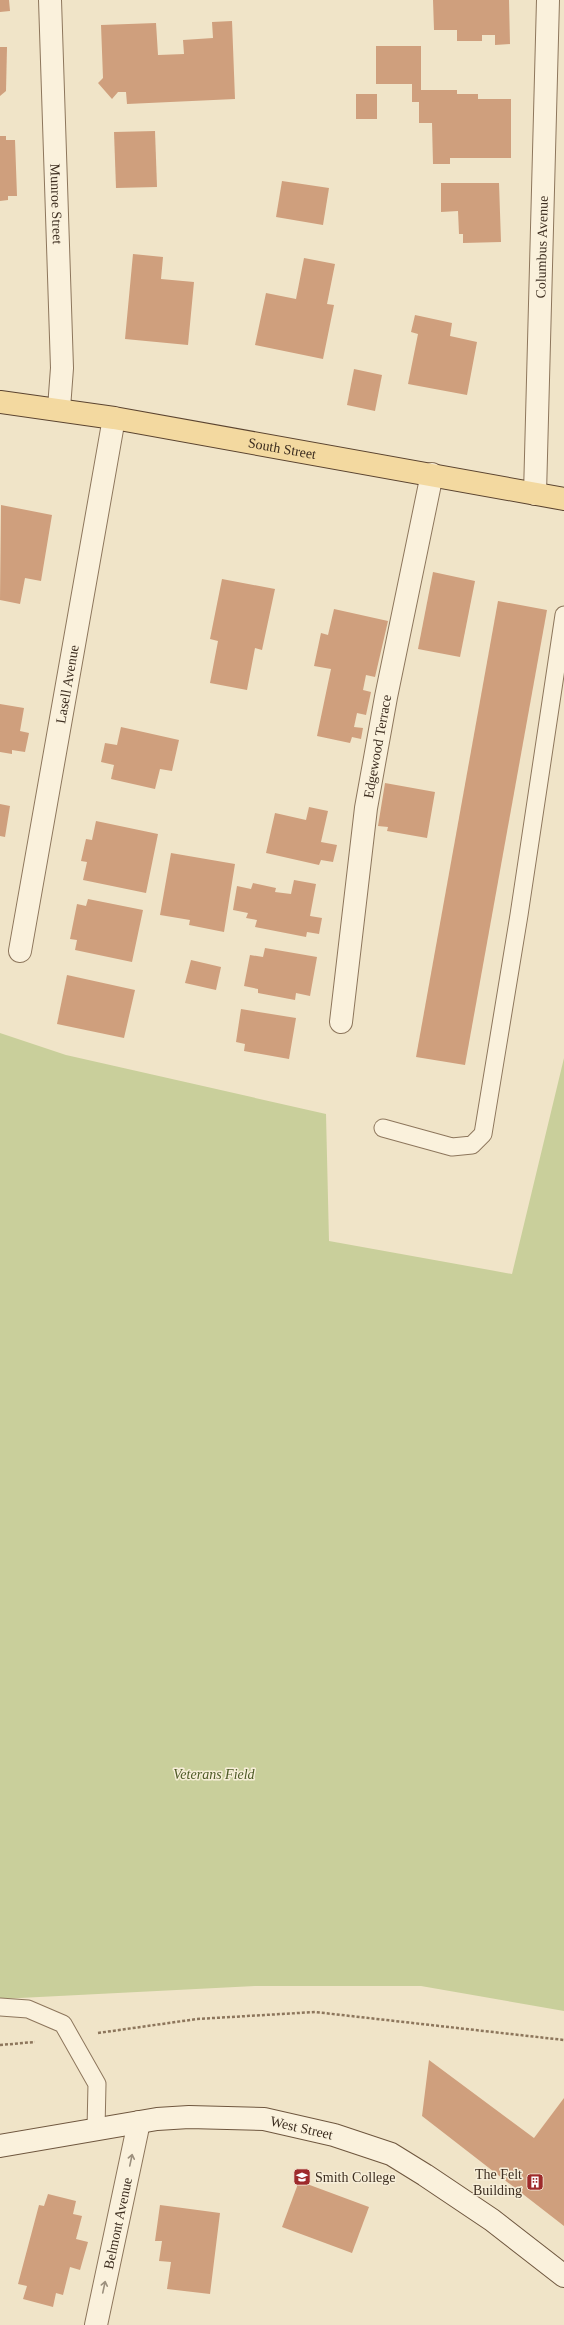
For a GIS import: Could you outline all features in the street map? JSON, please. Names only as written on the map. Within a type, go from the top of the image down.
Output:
[{"type":"main road","name":"South Street","points":[[0,402],[59,408],[564,499]]},
{"type":"street","name":"Munroe Street","points":[[50,0],[62,368],[59,408]]},
{"type":"street","name":"Columbus Avenue","points":[[535,494],[548,0]]},
{"type":"street","name":"Lasell Avenue","points":[[20,950],[114,418]]},
{"type":"street","name":"Edgewood Terrace","points":[[341,1022],[366,808],[386,697],[432,474]]},
{"type":"street","name":"West Street","points":[[0,2146],[138,2122],[189,2117],[264,2119],[334,2135],[391,2154],[492,2220],[564,2276]]},
{"type":"street","name":"Belmont Avenue","points":[[96,2325],[138,2122]]},
{"type":"lane","points":[[383,1128],[452,1147],[472,1145],[483,1134],[520,908],[564,616]]},
{"type":"lane","points":[[0,2007],[28,2009],[63,2024],[97,2084],[96,2129]]},
{"type":"path","points":[[92,2034],[196,2019],[315,2012],[564,2040]]},
{"type":"path","points":[[0,2046],[39,2041]]},
{"type":"green space","name":"Veterans Field","points":[[0,1033],[66,1055],[326,1114],[329,1241],[512,1274],[564,1058],[564,2011],[421,1986],[255,1986],[0,1999]]},
{"type":"building","points":[[0,0],[9,0],[10,11],[0,12]]},
{"type":"building","points":[[433,0],[509,0],[510,44],[495,45],[495,35],[482,35],[482,41],[457,41],[457,30],[434,30]]},
{"type":"building","points":[[232,21],[235,99],[127,104],[126,92],[118,92],[112,99],[98,83],[103,78],[101,25],[156,23],[158,55],[184,54],[183,40],[213,38],[212,22]]},
{"type":"building","points":[[376,46],[421,46],[421,90],[457,90],[457,94],[478,94],[478,99],[511,99],[511,158],[450,158],[450,164],[433,164],[432,123],[419,123],[419,102],[412,102],[412,84],[376,84]]},
{"type":"building","points":[[0,47],[7,47],[6,91],[0,96]]},
{"type":"building","points":[[356,94],[377,94],[377,119],[356,119]]},
{"type":"building","points":[[155,131],[157,187],[116,188],[114,132]]},
{"type":"building","points":[[0,136],[6,136],[6,140],[15,140],[17,196],[8,196],[8,200],[0,201]]},
{"type":"building","points":[[282,181],[329,188],[323,225],[276,217]]},
{"type":"building","points":[[441,183],[499,183],[501,242],[463,243],[463,234],[459,234],[458,211],[441,212]]},
{"type":"building","points":[[133,254],[163,257],[161,279],[194,282],[188,345],[125,339]]},
{"type":"building","points":[[304,258],[335,264],[327,304],[334,305],[323,359],[255,345],[266,293],[296,299]]},
{"type":"building","points":[[415,315],[452,323],[450,336],[477,342],[467,395],[408,384],[418,334],[411,332]]},
{"type":"building","points":[[354,369],[382,375],[375,411],[347,405]]},
{"type":"building","points":[[1,505],[52,515],[41,581],[25,578],[20,604],[0,600]]},
{"type":"building","points":[[433,572],[475,581],[460,657],[418,649]]},
{"type":"building","points":[[222,579],[275,589],[262,650],[255,648],[247,690],[210,683],[218,641],[210,639]]},
{"type":"building","points":[[498,601],[547,610],[465,1065],[416,1057]]},
{"type":"building","points":[[334,609],[388,621],[375,677],[366,675],[363,690],[371,692],[366,715],[357,713],[354,727],[363,728],[361,739],[352,737],[350,743],[317,736],[331,669],[314,666],[321,633],[328,635]]},
{"type":"building","points":[[0,704],[24,708],[20,731],[29,733],[25,752],[12,750],[12,754],[0,752]]},
{"type":"building","points":[[121,727],[179,740],[172,771],[160,769],[155,789],[111,779],[114,765],[101,762],[105,743],[117,745]]},
{"type":"building","points":[[385,783],[435,792],[427,838],[387,831],[388,827],[378,826]]},
{"type":"building","points":[[0,804],[10,806],[5,837],[0,836]]},
{"type":"building","points":[[309,807],[328,811],[321,842],[337,845],[333,862],[321,860],[319,865],[266,853],[275,813],[306,820]]},
{"type":"building","points":[[96,821],[158,834],[146,893],[83,880],[87,862],[81,861],[86,839],[92,840]]},
{"type":"building","points":[[171,853],[235,864],[224,932],[189,925],[190,920],[160,915]]},
{"type":"building","points":[[294,880],[316,884],[310,916],[322,918],[319,934],[307,932],[306,937],[255,927],[257,920],[246,918],[248,913],[233,910],[237,886],[251,889],[253,883],[276,888],[275,892],[291,894]]},
{"type":"building","points":[[88,899],[143,910],[132,962],[75,950],[77,940],[70,939],[77,904],[86,906]]},
{"type":"building","points":[[265,948],[317,957],[310,996],[296,993],[295,1000],[258,993],[258,989],[244,986],[250,955],[263,957]]},
{"type":"building","points":[[191,960],[221,967],[216,990],[185,983]]},
{"type":"building","points":[[67,975],[135,990],[124,1038],[57,1024]]},
{"type":"building","points":[[241,1009],[296,1018],[289,1059],[244,1051],[245,1044],[236,1042]]},
{"type":"building","name":"The Felt Building","points":[[429,2060],[534,2138],[564,2098],[564,2226],[422,2116]]},
{"type":"building","points":[[299,2181],[369,2207],[352,2253],[282,2227]]},
{"type":"building","points":[[48,2194],[76,2201],[73,2214],[82,2216],[76,2239],[88,2242],[80,2270],[70,2267],[63,2295],[56,2293],[53,2307],[23,2299],[27,2286],[18,2284],[39,2205],[44,2206]]},
{"type":"building","points":[[160,2205],[220,2213],[210,2294],[167,2289],[171,2262],[159,2261],[162,2241],[155,2241]]},
{"type":"place","name":"Smith College","points":[[302,2177]]},
{"type":"place","name":"The Felt Building","points":[[535,2182]]}]
